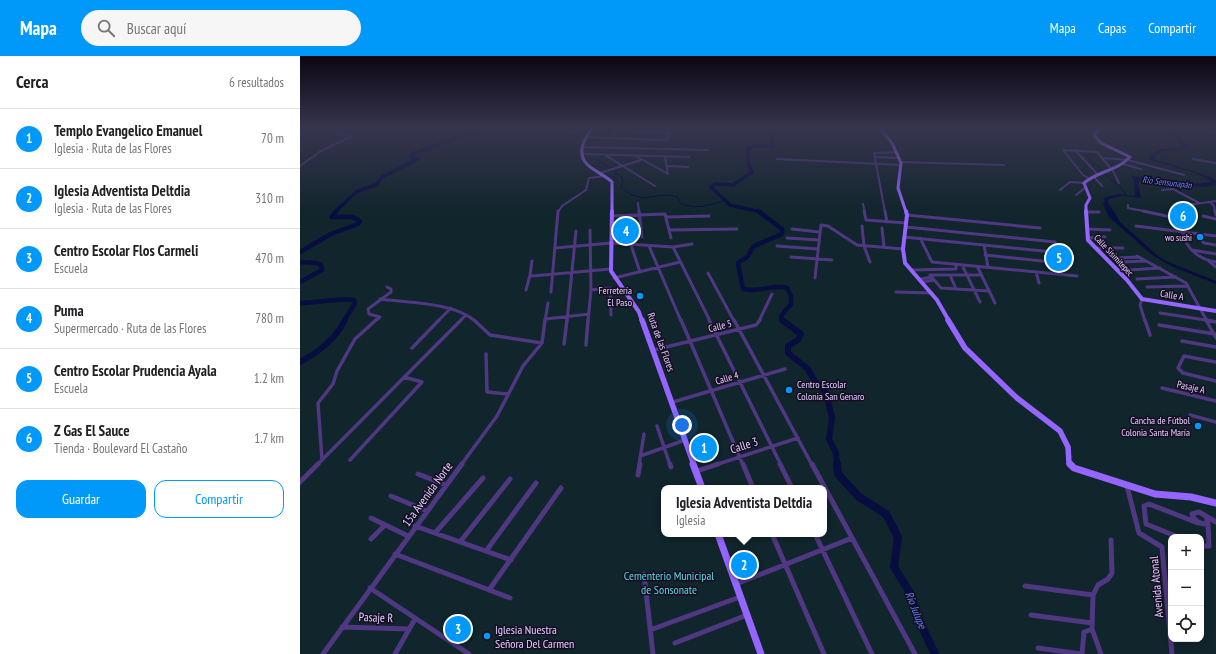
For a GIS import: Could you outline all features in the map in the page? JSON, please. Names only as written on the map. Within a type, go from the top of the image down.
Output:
[{"type":"street","points":[[300,166],[312,157]]},
{"type":"street","name":"Ruta de las Flores","points":[[582,157],[583,161],[612,182],[610,270],[614,278],[639,312],[654,350],[701,485]]},
{"type":"street","points":[[608,157],[655,186]]},
{"type":"street","points":[[637,157],[668,174],[665,157],[689,157]]},
{"type":"street","points":[[887,222],[875,157],[900,162]]},
{"type":"street","points":[[898,157],[900,162],[898,188],[907,215],[903,248],[904,261],[932,293],[965,348],[1017,398],[1058,429],[1068,446],[1068,459],[1071,466],[1086,474],[1155,494],[1194,498],[1216,503]]},
{"type":"street","points":[[1068,157],[1083,175],[1092,178],[1102,186]]},
{"type":"street","points":[[1081,157],[1098,175]]},
{"type":"street","points":[[1060,190],[1070,182],[1084,183],[1098,175],[1113,171],[1130,157]]},
{"type":"street","points":[[1102,158],[1128,160],[1184,175]]},
{"type":"street","points":[[1102,158],[1113,171],[1119,183]]},
{"type":"street","points":[[777,159],[876,164],[900,162],[1004,165]]},
{"type":"street","points":[[1193,159],[1216,163]]},
{"type":"street","points":[[600,173],[641,160]]},
{"type":"street","points":[[1123,164],[1141,169]]},
{"type":"street","points":[[667,166],[688,167]]},
{"type":"street","points":[[551,292],[554,275],[557,215],[560,208],[583,194],[590,184],[589,178],[604,176]]},
{"type":"street","name":"Calle Sisimitepec","points":[[1084,183],[1090,198],[1086,204],[1087,238],[1094,248],[1126,280],[1142,299]]},
{"type":"street","points":[[1076,195],[1085,188]]},
{"type":"street","points":[[1162,190],[1173,189],[1200,204]]},
{"type":"street","points":[[1216,201],[1178,208],[1181,232],[1192,250],[1200,258],[1216,262]]},
{"type":"street","points":[[1209,202],[1214,206],[1216,215]]},
{"type":"street","points":[[638,203],[642,237]]},
{"type":"street","points":[[863,204],[866,220],[906,226],[1055,242]]},
{"type":"street","points":[[1128,205],[1128,208],[1180,219]]},
{"type":"street","points":[[1086,212],[1099,212]]},
{"type":"street","points":[[612,216],[663,213],[667,217],[670,238]]},
{"type":"street","points":[[907,215],[1040,228]]},
{"type":"street","points":[[667,217],[709,216]]},
{"type":"street","points":[[1203,216],[1216,219]]},
{"type":"street","points":[[815,278],[818,259],[819,232],[822,225],[826,224],[854,244],[903,248]]},
{"type":"street","points":[[862,226],[864,246],[870,262]]},
{"type":"street","points":[[1136,226],[1216,236]]},
{"type":"street","points":[[882,228],[884,247]]},
{"type":"street","points":[[669,230],[737,229]]},
{"type":"street","points":[[792,229],[819,232]]},
{"type":"street","points":[[1087,229],[1110,230]]},
{"type":"street","points":[[586,346],[591,290],[590,230]]},
{"type":"street","points":[[564,344],[573,273],[576,231]]},
{"type":"street","points":[[1196,234],[1203,243],[1216,245]]},
{"type":"street","points":[[904,237],[1062,253]]},
{"type":"street","points":[[1087,238],[1104,237]]},
{"type":"street","points":[[788,238],[819,240]]},
{"type":"street","points":[[920,238],[922,245],[932,262],[1077,276]]},
{"type":"street","points":[[555,248],[611,243],[673,247],[692,244]]},
{"type":"street","points":[[631,244],[640,272]]},
{"type":"street","points":[[984,244],[988,267]]},
{"type":"street","points":[[649,246],[710,391],[752,485]]},
{"type":"street","points":[[777,246],[818,249]]},
{"type":"street","points":[[673,247],[791,485]]},
{"type":"street","points":[[1094,248],[1123,248]]},
{"type":"street","points":[[1192,250],[1216,254]]},
{"type":"street","points":[[1048,251],[1052,262]]},
{"type":"street","points":[[1198,251],[1200,258]]},
{"type":"street","points":[[985,254],[1070,264]]},
{"type":"street","points":[[1115,258],[1138,256],[1178,277],[1186,283],[1216,338]]},
{"type":"street","points":[[791,257],[832,260]]},
{"type":"street","points":[[1208,260],[1216,267]]},
{"type":"street","points":[[526,290],[532,261]]},
{"type":"street","points":[[1121,262],[1146,261]]},
{"type":"street","points":[[614,278],[680,262]]},
{"type":"street","points":[[911,270],[954,269],[956,268],[956,264]]},
{"type":"street","points":[[962,265],[980,302]]},
{"type":"street","points":[[977,266],[995,303]]},
{"type":"street","points":[[1129,270],[1161,268]]},
{"type":"street","points":[[924,269],[941,288],[990,291]]},
{"type":"street","points":[[530,275],[554,275],[610,270]]},
{"type":"street","points":[[1036,272],[1039,283]]},
{"type":"street","points":[[708,274],[823,485]]},
{"type":"street","points":[[922,280],[950,275],[981,275]]},
{"type":"street","points":[[950,275],[956,289]]},
{"type":"street","points":[[1137,279],[1178,277]]},
{"type":"street","points":[[1148,287],[1187,286]]},
{"type":"street","points":[[322,460],[318,402],[333,384],[340,365],[355,338],[380,317],[368,312],[370,306],[390,292],[391,289],[387,287]]},
{"type":"street","points":[[591,290],[610,288],[610,315]]},
{"type":"street","points":[[896,292],[932,293]]},
{"type":"street","name":"Calle 5","points":[[654,350],[690,342],[759,323],[772,294]]},
{"type":"street","points":[[380,299],[451,308],[466,315],[490,335],[542,343],[548,303]]},
{"type":"street","points":[[1142,299],[1140,305],[1150,335]]},
{"type":"street","name":"Calle A","points":[[1142,299],[1216,311]]},
{"type":"street","points":[[412,348],[451,308]]},
{"type":"street","points":[[1160,313],[1216,322]]},
{"type":"street","points":[[546,319],[589,314]]},
{"type":"street","points":[[300,482],[466,315]]},
{"type":"street","points":[[1159,325],[1215,334]]},
{"type":"street","points":[[1182,341],[1216,347]]},
{"type":"street","name":"15a Avenida Norte","points":[[323,654],[497,416],[523,366],[542,343]]},
{"type":"street","points":[[486,354],[487,392],[508,394]]},
{"type":"street","points":[[1216,362],[1184,356],[1178,368],[1183,373],[1216,380]]},
{"type":"street","name":"Calle 4","points":[[672,402],[785,368]]},
{"type":"street","points":[[350,460],[422,382],[404,377]]},
{"type":"street","name":"Pasaje A","points":[[1162,388],[1216,401]]},
{"type":"street","points":[[1190,415],[1216,422]]},
{"type":"street","points":[[657,426],[671,467]]},
{"type":"street","points":[[638,475],[643,455],[644,434]]},
{"type":"street","name":"Calle 3","points":[[696,471],[798,438]]},
{"type":"street","points":[[643,455],[685,440]]},
{"type":"street","points":[[418,474],[446,485]]},
{"type":"street","points":[[435,534],[483,478]]},
{"type":"street","points":[[460,542],[510,479]]},
{"type":"street","points":[[486,551],[536,483]]},
{"type":"street","name":"Avenida Atonal","points":[[1127,486],[1139,534],[1144,538],[1158,543],[1162,547],[1172,654]]},
{"type":"street","points":[[489,590],[561,488]]},
{"type":"street","points":[[827,492],[915,654]]},
{"type":"street","points":[[391,496],[427,511]]},
{"type":"street","points":[[1171,534],[1146,524],[1144,506],[1149,504],[1200,523],[1207,521],[1216,522]]},
{"type":"street","points":[[1192,517],[1193,513],[1196,512],[1207,521],[1210,540],[1207,548],[1204,547]]},
{"type":"street","points":[[1185,518],[1192,517],[1209,532]]},
{"type":"street","points":[[371,518],[408,536]]},
{"type":"street","points":[[371,539],[385,525]]},
{"type":"street","points":[[416,526],[511,560]]},
{"type":"street","points":[[719,537],[747,615],[758,653]]},
{"type":"street","points":[[773,537],[784,565],[824,654]]},
{"type":"street","points":[[816,537],[872,654]]},
{"type":"street","points":[[736,584],[852,538]]},
{"type":"street","points":[[1102,654],[1094,638],[1092,626],[1093,595],[1098,585],[1108,579],[1112,573],[1111,540]]},
{"type":"street","points":[[1210,540],[1216,542]]},
{"type":"street","points":[[395,554],[510,598]]},
{"type":"street","points":[[644,574],[653,654]]},
{"type":"street","points":[[1025,586],[1093,595]]},
{"type":"street","points":[[370,588],[467,653]]},
{"type":"street","points":[[650,630],[740,597]]},
{"type":"street","points":[[675,643],[747,615]]},
{"type":"street","points":[[1031,615],[1092,626]]},
{"type":"street","points":[[394,654],[415,618]]},
{"type":"street","points":[[1038,648],[1082,654],[1084,632],[1092,626]]},
{"type":"street","name":"Pasaje R","points":[[342,627],[409,629]]},
{"type":"green space","name":"Cementerio Municipal de Sonsonate","points":[[300,157],[1216,157],[1216,654],[300,654]]},
{"type":"water","name":"Río Sensunapán","points":[[1150,157],[1155,157],[1155,159],[1210,177],[1216,180],[1216,185],[1204,187],[1140,180],[1138,183],[1141,198],[1122,196],[1109,199],[1108,202],[1120,222],[1157,255],[1166,261],[1216,281],[1216,284],[1173,267],[1152,255],[1109,217],[1103,204],[1105,201],[1103,198],[1118,194],[1133,196],[1135,194],[1134,181],[1131,176],[1193,184],[1212,182],[1196,173],[1150,160]]},
{"type":"waterway","points":[[336,211],[356,192],[377,184],[382,177],[418,159],[411,157]]},
{"type":"waterway","points":[[598,157],[600,161],[608,167],[613,168]]},
{"type":"waterway","name":"Río Julupe","points":[[748,157],[748,164],[752,172],[733,185],[715,184],[711,187],[730,205],[759,211]]},
{"type":"waterway","points":[[1087,157],[1090,161],[1104,171]]},
{"type":"waterway","points":[[616,170],[616,174],[622,177],[623,182],[621,187],[629,193],[643,198],[669,195],[678,197],[679,202],[684,205],[696,207],[726,200]]},
{"type":"waterway","points":[[1105,174],[1122,189],[1126,195]]},
{"type":"waterway","points":[[300,252],[331,234],[358,224],[360,221],[352,217],[332,217],[336,211]]},
{"type":"waterway","name":"Río Julupe","points":[[759,211],[782,229],[782,234],[754,246],[747,257],[738,263],[743,289],[754,290],[776,287],[787,288],[791,296],[791,304],[781,316],[783,321]]},
{"type":"waterway","points":[[300,262],[317,263],[321,265],[322,270],[300,282]]},
{"type":"waterway","points":[[300,303],[354,300],[355,303],[344,321]]},
{"type":"waterway","points":[[300,362],[326,345],[336,334],[345,320]]},
{"type":"waterway","name":"Río Julupe","points":[[783,321],[801,334],[798,340],[788,346],[788,353],[808,369],[814,380],[826,393],[832,418],[829,439],[836,453],[837,465]]},
{"type":"waterway","name":"Río Julupe","points":[[837,464],[838,474],[859,497],[886,514],[893,527],[898,538],[894,567],[912,596],[917,616],[935,654]]},
{"type":"place","name":"Z Gas El Sauce","points":[[1183,216]]},
{"type":"place","name":"Puma","points":[[626,231]]},
{"type":"place","name":"wo sushi","points":[[1200,237]]},
{"type":"place","name":"Centro Escolar Prudencia Ayala","points":[[1059,258]]},
{"type":"place","name":"Ferretería El Paso","points":[[640,296]]},
{"type":"place","name":"Centro Escolar Colonia San Genaro","points":[[789,390]]},
{"type":"place","name":"Cancha de Fútbol Colonia Santa María","points":[[1198,426]]},
{"type":"place","name":"Templo Evangelico Emanuel","points":[[704,448]]},
{"type":"place","name":"Iglesia Adventista Deltdia","points":[[744,565]]},
{"type":"place","name":"Centro Escolar Flos Carmeli","points":[[458,629]]},
{"type":"place","name":"Iglesia Nuestra Señora Del Carmen","points":[[487,636]]}]
